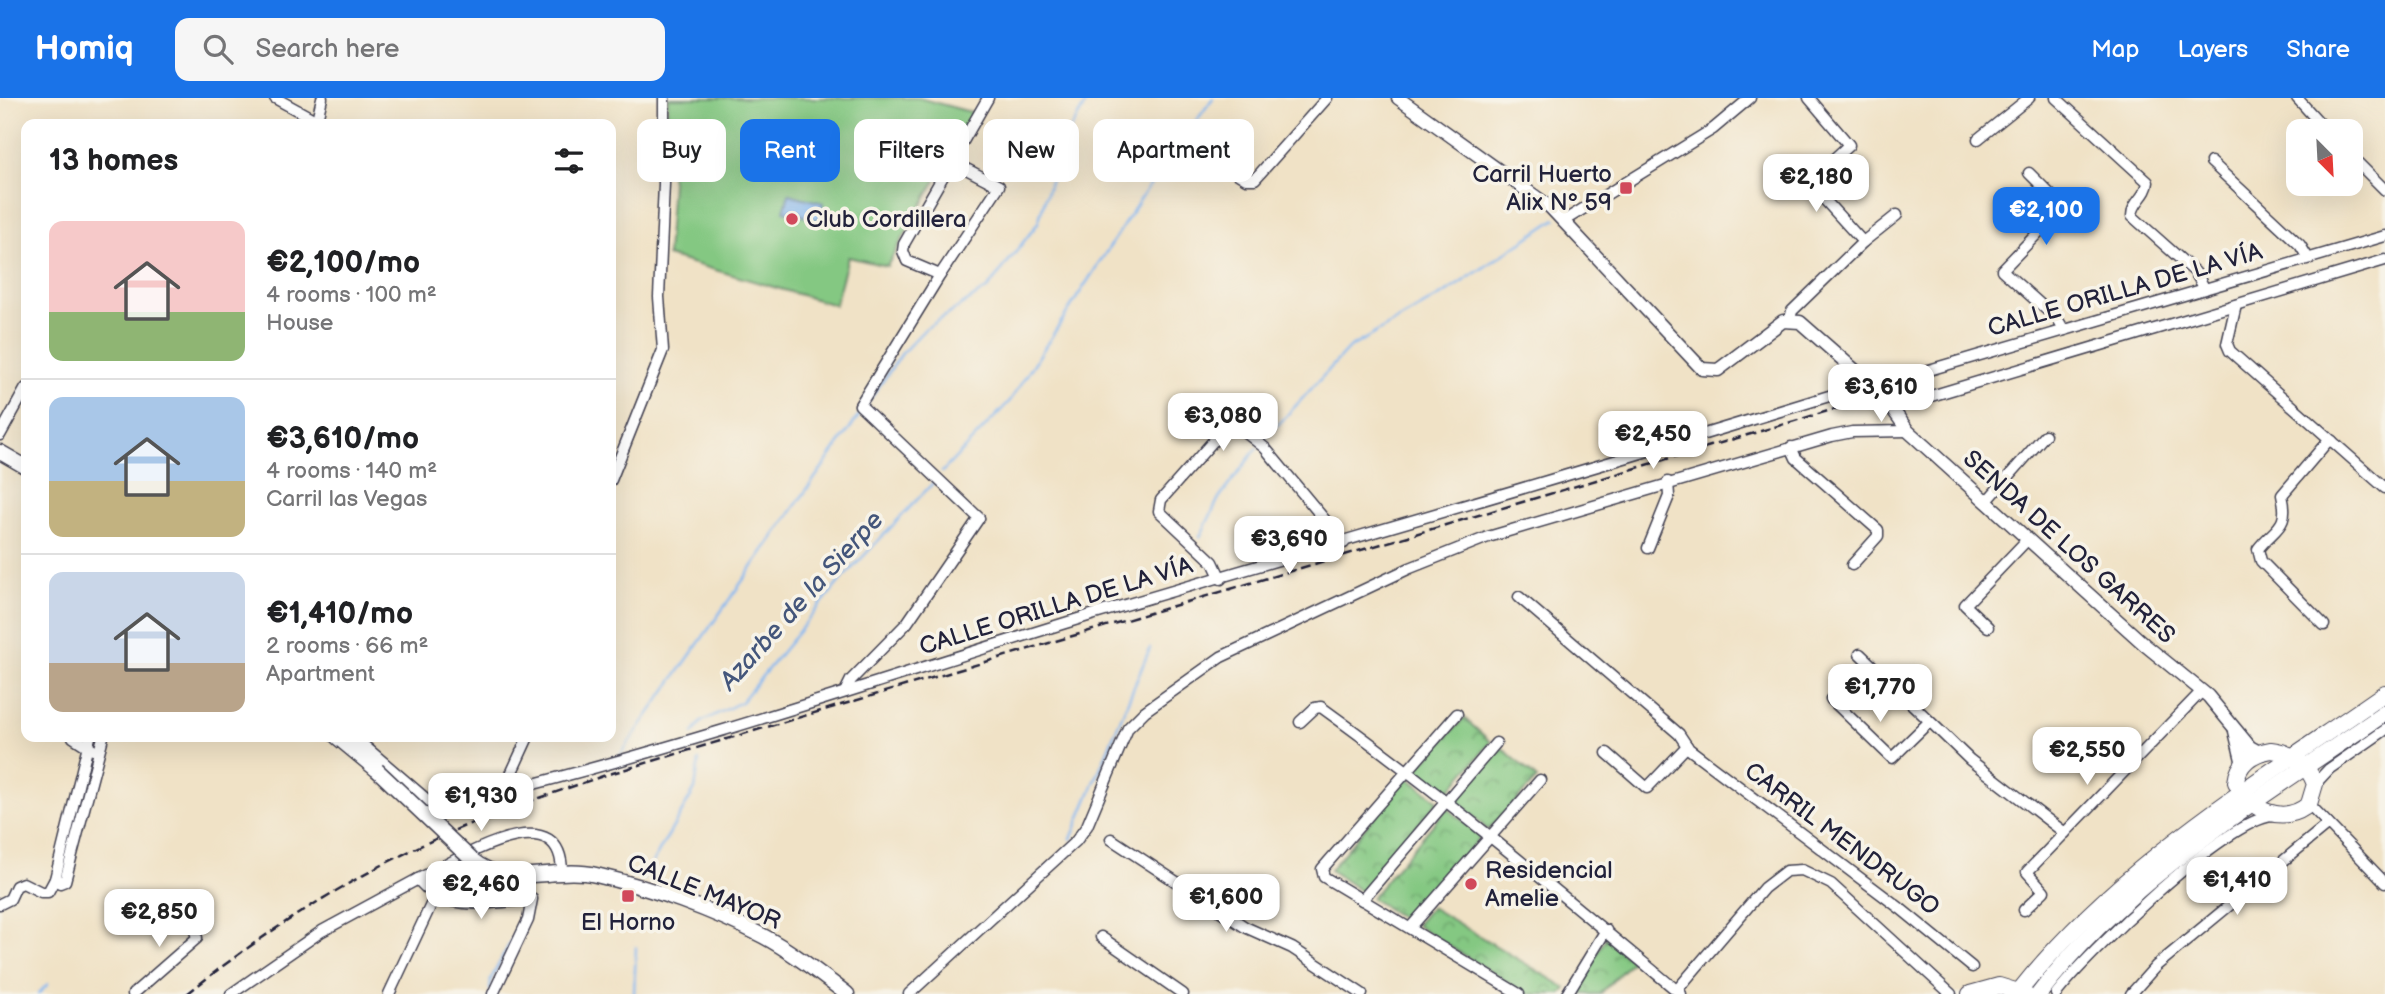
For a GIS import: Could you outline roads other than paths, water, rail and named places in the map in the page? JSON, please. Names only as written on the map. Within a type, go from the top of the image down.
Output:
[{"type":"main road","points":[[0,453],[21,464]]},
{"type":"main road","points":[[1970,994],[1999,986],[2021,993],[2045,959],[2112,892],[2160,852],[2248,798],[2300,762],[2385,694]]},
{"type":"main road","points":[[2300,762],[2385,713]]},
{"type":"main road","name":"CALLE MAYOR","points":[[343,742],[472,860],[488,871],[502,875],[567,872],[621,882],[742,926],[783,948],[848,994]]},
{"type":"main road","points":[[2279,751],[2300,762],[2315,784],[2309,804],[2295,814],[2277,816],[2248,798],[2236,782],[2242,764],[2259,752],[2279,751]]},
{"type":"main road","points":[[2039,994],[2074,951],[2136,891],[2248,798]]},
{"type":"street","points":[[275,98],[310,119]]},
{"type":"street","points":[[318,119],[322,98]]},
{"type":"street","points":[[616,468],[663,350],[659,297],[664,184],[664,98]]},
{"type":"street","points":[[969,130],[988,98]]},
{"type":"street","points":[[1254,179],[1327,98]]},
{"type":"street","points":[[1398,98],[1516,180],[1565,220],[1707,371],[1718,370],[1770,328],[1790,319],[1792,311],[1863,242],[1897,215]]},
{"type":"street","points":[[1565,220],[1713,130],[1750,98]]},
{"type":"street","points":[[1809,98],[1849,145],[1811,180],[1813,187],[1863,242]]},
{"type":"street","points":[[1979,139],[2029,98]]},
{"type":"street","points":[[2056,98],[2148,182],[2148,189],[2132,209],[2132,216],[2194,272],[2205,289]]},
{"type":"street","points":[[2297,98],[2317,119]]},
{"type":"street","points":[[2211,162],[2300,245],[2308,258]]},
{"type":"street","points":[[2363,168],[2385,190]]},
{"type":"street","points":[[845,692],[851,680],[907,623],[979,518],[860,405],[940,275],[999,186],[969,170]]},
{"type":"street","points":[[2029,173],[2063,207],[2002,270],[2058,320],[2064,330]]},
{"type":"street","points":[[940,182],[903,251],[907,261],[940,275]]},
{"type":"street","name":"CALLE ORILLA DE LA VÍA","points":[[360,742],[440,808],[453,807],[502,789],[509,783],[522,787],[587,770],[1876,384],[2385,236]]},
{"type":"street","name":"CALLE ORILLA DE LA VÍA","points":[[1891,408],[2385,260]]},
{"type":"street","points":[[2235,304],[2228,334],[2230,351],[2385,488]]},
{"type":"street","name":"SENDA DE LOS GARRES","points":[[1790,319],[1800,323],[1858,373],[1876,384],[1908,431],[2145,645],[2202,691],[2235,731],[2259,752]]},
{"type":"street","points":[[0,435],[21,397]]},
{"type":"street","points":[[1221,579],[1213,562],[1158,511],[1161,500],[1231,421],[1265,448],[1344,543]]},
{"type":"street","points":[[909,994],[1076,841],[1087,827],[1122,739],[1145,711],[1202,667],[1410,568],[1500,533],[1791,447],[1852,432],[1908,431]]},
{"type":"street","points":[[1986,502],[2045,435]]},
{"type":"street","points":[[2323,625],[2261,561],[2258,549],[2280,528],[2285,516],[2282,495],[2327,442],[2332,441]]},
{"type":"street","points":[[1791,447],[1796,458],[1878,530],[1878,537],[1852,565]]},
{"type":"street","points":[[1648,548],[1669,496],[1668,482]]},
{"type":"street","points":[[1987,627],[1965,605],[2028,539]]},
{"type":"street","name":"CARRIL MENDRUGO","points":[[1519,597],[1679,734],[1687,746],[1972,967]]},
{"type":"street","points":[[1860,654],[1970,760],[2065,833]]},
{"type":"street","points":[[2024,910],[2044,891],[2027,872],[2202,691]]},
{"type":"street","points":[[1831,699],[1892,758],[1929,722]]},
{"type":"street","points":[[1300,722],[1315,708],[1321,707],[1407,768],[1679,992],[1764,888],[1786,872],[1802,870],[1815,874],[1849,899],[1949,991],[1970,994]]},
{"type":"street","points":[[1457,714],[1407,768],[1322,869],[1324,877],[1519,994]]},
{"type":"street","points":[[2315,784],[2329,769],[2385,730]]},
{"type":"street","points":[[2235,731],[2242,764]]},
{"type":"street","points":[[89,742],[99,753]]},
{"type":"street","points":[[0,904],[10,899],[16,886],[23,883],[41,892],[48,892],[55,879],[89,742]]},
{"type":"street","points":[[55,879],[61,883],[65,881],[102,742]]},
{"type":"street","points":[[509,783],[526,742]]},
{"type":"street","points":[[1362,900],[1496,743]]},
{"type":"street","points":[[1607,753],[1647,788],[1687,746]]},
{"type":"street","points":[[1410,928],[1540,780]]},
{"type":"street","points":[[2309,804],[2385,883]]},
{"type":"street","points":[[2056,994],[2129,917],[2168,884],[2255,820],[2277,816]]},
{"type":"street","points":[[2131,994],[2185,941],[2328,824]]},
{"type":"street","points":[[231,994],[322,931],[418,879],[506,839],[526,833],[539,834],[554,843],[567,872]]},
{"type":"street","points":[[1111,839],[1245,927],[1292,948],[1362,994]]},
{"type":"street","points":[[418,879],[436,894],[475,905],[532,900],[528,920],[493,994]]},
{"type":"street","points":[[1849,899],[1864,881]]},
{"type":"street","points":[[389,994],[436,894]]},
{"type":"street","points":[[133,994],[197,938],[188,905]]},
{"type":"street","points":[[1567,994],[1606,930]]},
{"type":"street","points":[[1101,937],[1183,994]]},
{"type":"water","points":[[789,194],[823,203],[819,220],[784,211]]},
{"type":"waterway","points":[[868,402],[903,352],[925,329],[988,288],[1038,223],[1061,145],[1089,98]]},
{"type":"waterway","name":"Azarbe de la Sierpe","points":[[942,472],[1010,401],[1147,189],[1213,98]]},
{"type":"waterway","points":[[1265,439],[1349,348],[1447,292],[1556,219]]},
{"type":"waterway","points":[[620,755],[860,414]]},
{"type":"waterway","points":[[1200,537],[1219,498],[1257,448]]},
{"type":"waterway","name":"Azarbe de la Sierpe","points":[[693,734],[701,722],[741,702],[840,581],[933,483]]},
{"type":"waterway","points":[[1071,839],[1150,648]]},
{"type":"waterway","name":"Azarbe de la Sierpe","points":[[643,879],[695,789],[699,760]]},
{"type":"waterway","points":[[490,990],[491,979],[522,920]]},
{"type":"waterway","name":"Azarbe de la Sierpe","points":[[634,994],[636,947]]},
{"type":"waterway","points":[[38,994],[48,984]]},
{"type":"railway","points":[[187,994],[284,923],[352,881],[424,844],[533,800],[606,775],[1865,400]]},
{"type":"place","name":"Carril Huerto Alix Nº 59","points":[[1626,188]]},
{"type":"place","name":"Club Cordillera","points":[[792,219]]},
{"type":"place","name":"Residencial Amelie","points":[[1471,884]]},
{"type":"place","name":"El Horno","points":[[628,896]]}]
